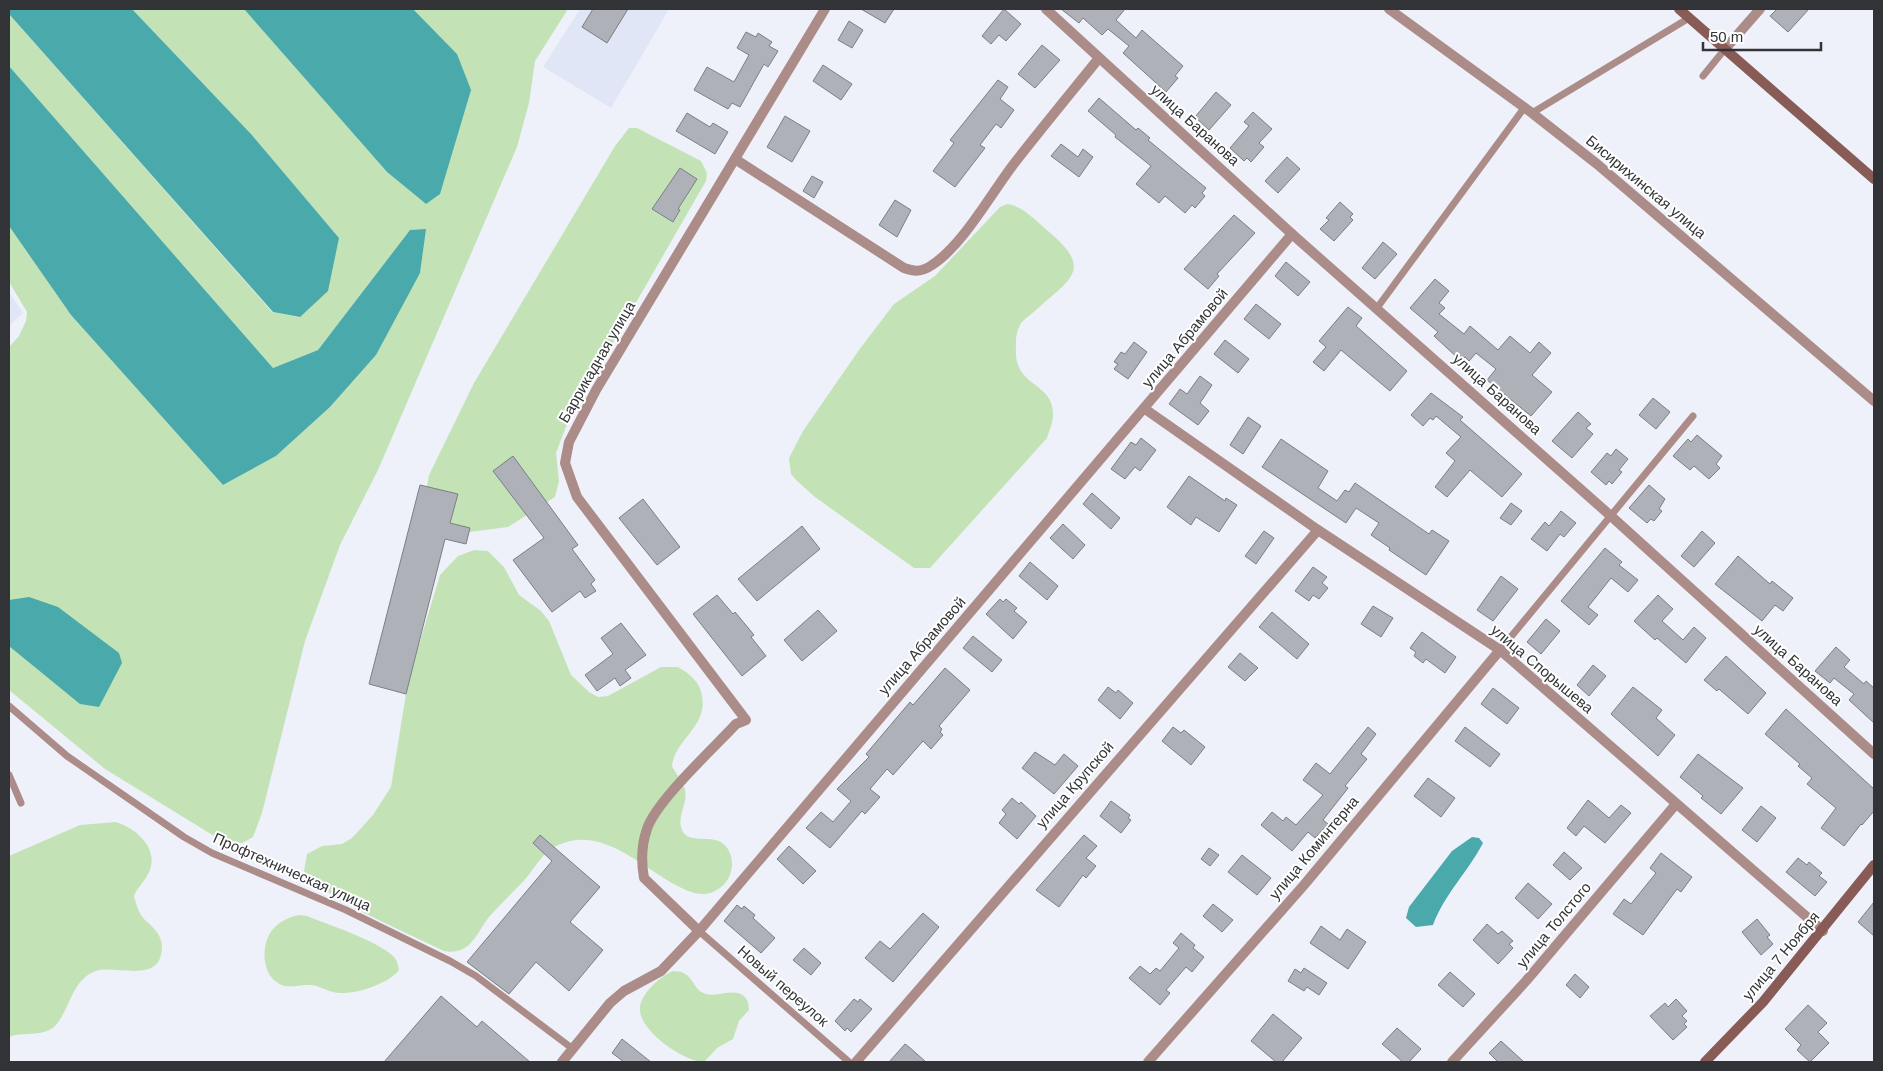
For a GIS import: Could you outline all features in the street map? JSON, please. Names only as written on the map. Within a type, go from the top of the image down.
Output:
[{"type":"street","name":"Баррикадная улица","points":[[699,931],[644,878],[642,848],[647,827],[658,808],[736,724],[746,720],[577,497],[565,463],[569,442],[596,390],[825,9]]},
{"type":"street","name":"улица Баранова","points":[[1046,9],[1292,234],[1612,517],[1874,754]]},
{"type":"street","name":"Бисирихинская улица","points":[[1389,9],[1528,110],[1597,164],[1874,401]]},
{"type":"street","points":[[1679,9],[1874,179]]},
{"type":"street","points":[[1725,49],[1760,9]]},
{"type":"street","points":[[735,159],[904,268],[914,272],[923,271],[934,264],[959,238],[1014,164],[1099,58]]},
{"type":"street","name":"улица Абрамовой","points":[[562,1062],[610,1003],[624,991],[660,971],[699,931],[1292,234]]},
{"type":"street","name":"улица Спорышева","points":[[1145,409],[1318,530],[1500,650],[1823,931]]},
{"type":"street","name":"улица Крупской","points":[[856,1062],[1318,530]]},
{"type":"street","name":"улица Коминтерна","points":[[1148,1062],[1304,885],[1500,650]]},
{"type":"street","name":"улица Толстого","points":[[1452,1062],[1526,981],[1676,804]]},
{"type":"street","name":"улица 7 Ноября","points":[[1705,1062],[1763,1002],[1823,931],[1874,864]]},
{"type":"lane","points":[[1377,308],[1528,110],[1689,18]]},
{"type":"lane","points":[[1703,76],[1725,49]]},
{"type":"lane","points":[[1500,650],[1612,517],[1693,416]]},
{"type":"lane","name":"Профтехническая улица","points":[[9,706],[67,756],[184,837],[212,853],[346,910],[450,961],[476,976],[573,1049]]},
{"type":"lane","points":[[9,775],[22,804]]},
{"type":"lane","name":"Новый переулок","points":[[699,931],[849,1062]]},
{"type":"shaded area","points":[[580,9],[669,9],[611,108],[543,67]]},
{"type":"shaded area","points":[[9,292],[23,313],[9,326]]},
{"type":"green space","points":[[132,9],[244,9],[387,172],[426,204],[457,54],[413,9],[568,9],[535,61],[529,103],[517,147],[378,470],[340,545],[305,641],[262,813],[253,837],[242,843],[219,839],[105,769],[9,690],[9,347],[19,336],[26,321],[27,312],[9,282],[9,226],[71,315],[223,485],[276,456],[330,407],[376,355],[410,230],[318,350],[273,368],[9,66],[9,14],[272,312],[299,317],[339,238],[251,134]]},
{"type":"green space","points":[[629,128],[637,128],[701,161],[707,173],[706,181],[569,419],[556,453],[559,481],[555,497],[508,527],[454,534],[426,491],[429,475],[474,383],[615,146]]},
{"type":"green space","points":[[1007,204],[1024,211],[1048,231],[1071,255],[1074,265],[1072,274],[1067,282],[1024,320],[1019,327],[1016,337],[1018,365],[1022,373],[1048,397],[1052,405],[1052,424],[1047,438],[930,568],[914,568],[815,497],[791,474],[789,458],[803,431],[859,350],[894,304],[935,276],[1000,207]]},
{"type":"green space","points":[[474,550],[488,551],[504,567],[519,595],[541,611],[549,621],[571,675],[589,692],[598,697],[608,696],[661,667],[678,667],[697,683],[701,691],[703,707],[696,725],[674,757],[672,766],[681,781],[686,795],[680,822],[685,834],[697,839],[720,842],[727,847],[731,856],[731,872],[728,879],[717,890],[710,893],[694,893],[677,886],[611,846],[593,841],[575,840],[556,846],[540,859],[528,876],[489,917],[475,939],[466,947],[451,952],[444,951],[390,926],[349,904],[315,882],[304,871],[307,854],[322,846],[342,844],[352,838],[373,815],[391,787],[408,681],[440,575],[458,556]]},
{"type":"green space","points":[[116,822],[132,830],[145,842],[150,850],[152,858],[151,867],[134,896],[141,915],[161,939],[161,955],[157,963],[151,968],[133,971],[104,970],[88,975],[76,987],[61,1018],[51,1029],[46,1032],[9,1037],[9,856],[80,825]]},
{"type":"green space","points":[[300,915],[339,928],[375,944],[393,956],[399,970],[387,980],[369,988],[349,993],[333,992],[311,985],[286,986],[278,983],[268,972],[265,957],[266,942],[273,929],[279,924],[289,918]]},
{"type":"green space","points":[[673,971],[680,972],[689,977],[701,992],[711,995],[740,994],[748,1002],[749,1010],[739,1021],[733,1039],[717,1048],[704,1062],[696,1061],[676,1052],[656,1037],[643,1020],[640,1011],[642,999],[656,982]]},
{"type":"water","points":[[9,9],[132,9],[251,134],[339,238],[328,291],[300,317],[273,312],[9,14]]},
{"type":"water","points":[[244,9],[413,9],[457,54],[471,90],[440,194],[426,204],[387,172]]},
{"type":"water","points":[[9,66],[273,368],[318,350],[410,230],[426,229],[420,273],[376,355],[330,407],[276,456],[223,485],[71,315],[9,226]]},
{"type":"water","points":[[29,597],[58,607],[119,653],[122,663],[99,707],[80,704],[9,646],[9,600]]},
{"type":"water","points":[[1472,837],[1479,838],[1483,843],[1471,864],[1450,893],[1433,925],[1416,927],[1406,918],[1409,907],[1452,851]]},
{"type":"building","points":[[593,9],[628,9],[607,43],[582,27]]},
{"type":"building","points":[[861,9],[894,9],[885,23]]},
{"type":"building","points":[[1004,9],[1021,24],[1006,41],[999,35],[991,44],[982,36]]},
{"type":"building","points":[[1061,9],[1125,9],[1116,20],[1136,38],[1142,30],[1183,66],[1175,76],[1178,78],[1166,92],[1123,53],[1129,46],[1108,29],[1102,35],[1083,18],[1079,23]]},
{"type":"building","points":[[1777,9],[1809,9],[1788,32],[1770,16]]},
{"type":"building","points":[[849,21],[863,30],[852,48],[838,40]]},
{"type":"building","points":[[746,32],[756,37],[758,33],[772,42],[769,46],[778,51],[768,67],[764,64],[740,107],[732,103],[728,109],[694,90],[707,67],[734,82],[749,55],[737,48]]},
{"type":"building","points":[[1042,45],[1060,60],[1035,88],[1018,74]]},
{"type":"building","points":[[823,65],[852,84],[841,100],[813,81]]},
{"type":"building","points":[[998,80],[1008,87],[1000,99],[1014,110],[1001,128],[996,124],[980,145],[985,148],[955,187],[933,171],[954,143],[950,140]]},
{"type":"building","points":[[1216,92],[1231,105],[1209,130],[1195,117]]},
{"type":"building","points":[[1099,98],[1136,130],[1138,128],[1150,138],[1148,140],[1206,188],[1202,193],[1205,196],[1195,208],[1192,205],[1185,213],[1165,196],[1159,203],[1136,184],[1151,166],[1115,137],[1116,135],[1088,111]]},
{"type":"building","points":[[1253,112],[1272,129],[1259,143],[1264,147],[1251,162],[1247,158],[1244,161],[1230,148],[1249,126],[1244,122]]},
{"type":"building","points":[[687,113],[710,127],[713,123],[728,132],[715,154],[676,131]]},
{"type":"building","points":[[785,116],[810,131],[792,162],[767,147]]},
{"type":"building","points":[[1061,144],[1078,157],[1083,149],[1093,157],[1079,177],[1051,156]]},
{"type":"building","points":[[1287,157],[1300,169],[1278,193],[1265,181]]},
{"type":"building","points":[[680,168],[697,179],[678,209],[680,210],[673,222],[652,209]]},
{"type":"building","points":[[812,176],[823,182],[814,198],[803,191]]},
{"type":"building","points":[[895,200],[911,210],[897,237],[879,225]]},
{"type":"building","points":[[1340,202],[1353,214],[1350,217],[1353,220],[1334,241],[1320,229],[1329,220],[1326,218]]},
{"type":"building","points":[[1234,215],[1255,233],[1217,274],[1219,276],[1208,289],[1184,269]]},
{"type":"building","points":[[1383,242],[1397,254],[1375,279],[1362,268]]},
{"type":"building","points":[[1286,262],[1310,282],[1298,296],[1275,276]]},
{"type":"building","points":[[1435,279],[1449,291],[1439,303],[1445,308],[1439,314],[1464,334],[1470,326],[1498,350],[1510,336],[1530,353],[1539,342],[1551,353],[1532,375],[1552,392],[1531,416],[1487,380],[1496,369],[1476,353],[1469,361],[1465,357],[1461,361],[1434,336],[1438,332],[1410,308]]},
{"type":"building","points":[[1256,304],[1281,324],[1269,339],[1244,319]]},
{"type":"building","points":[[1348,307],[1362,318],[1356,326],[1407,371],[1390,391],[1341,350],[1324,371],[1313,362],[1326,347],[1319,341]]},
{"type":"building","points":[[1225,340],[1249,359],[1238,373],[1214,354]]},
{"type":"building","points":[[1134,342],[1147,352],[1128,379],[1114,369],[1118,364],[1114,362],[1121,352],[1125,354]]},
{"type":"building","points":[[1200,376],[1212,385],[1200,403],[1209,411],[1198,425],[1169,404],[1180,389],[1187,394]]},
{"type":"building","points":[[1431,393],[1463,417],[1460,420],[1522,474],[1502,497],[1470,470],[1447,497],[1435,487],[1455,461],[1446,453],[1461,437],[1436,416],[1433,420],[1430,418],[1423,426],[1411,415]]},
{"type":"building","points":[[1653,398],[1670,412],[1656,429],[1639,415]]},
{"type":"building","points":[[1578,412],[1591,424],[1586,428],[1593,434],[1572,458],[1552,441]]},
{"type":"building","points":[[1248,417],[1261,426],[1243,454],[1230,445]]},
{"type":"building","points":[[1697,435],[1722,456],[1716,464],[1720,468],[1709,479],[1694,466],[1690,470],[1673,456],[1688,439],[1691,442]]},
{"type":"building","points":[[1141,438],[1156,450],[1140,471],[1135,467],[1125,479],[1111,469],[1131,442],[1136,445]]},
{"type":"building","points":[[1281,439],[1328,471],[1318,488],[1337,501],[1345,490],[1349,492],[1355,483],[1429,534],[1432,530],[1449,541],[1426,575],[1389,550],[1390,548],[1371,535],[1379,523],[1356,508],[1346,523],[1262,467]]},
{"type":"building","points":[[1616,449],[1628,459],[1619,470],[1622,472],[1612,484],[1609,481],[1606,485],[1591,472],[1607,453],[1611,456]]},
{"type":"building","points":[[513,456],[578,545],[572,549],[595,580],[591,584],[596,591],[585,598],[580,591],[552,612],[513,560],[544,538],[493,471]]},
{"type":"building","points":[[1189,476],[1225,501],[1226,498],[1237,505],[1219,532],[1196,517],[1191,525],[1167,507]]},
{"type":"building","points":[[420,485],[458,494],[450,523],[470,528],[466,544],[445,539],[406,694],[369,684]]},
{"type":"building","points":[[1649,485],[1665,499],[1659,509],[1662,511],[1654,521],[1651,519],[1647,523],[1629,508]]},
{"type":"building","points":[[1092,493],[1120,518],[1111,529],[1083,504]]},
{"type":"building","points":[[643,499],[680,547],[657,565],[619,518]]},
{"type":"building","points":[[1511,503],[1522,511],[1511,525],[1500,518]]},
{"type":"building","points":[[1561,511],[1576,523],[1564,537],[1560,534],[1547,551],[1531,539],[1545,522],[1549,526]]},
{"type":"building","points":[[1063,524],[1085,545],[1073,559],[1050,538]]},
{"type":"building","points":[[802,526],[820,549],[757,601],[738,579]]},
{"type":"building","points":[[1264,531],[1274,538],[1256,564],[1245,556]]},
{"type":"building","points":[[1702,531],[1715,543],[1694,567],[1681,556]]},
{"type":"building","points":[[1605,548],[1622,562],[1619,565],[1638,580],[1628,592],[1611,578],[1588,607],[1598,615],[1589,625],[1561,601]]},
{"type":"building","points":[[1738,556],[1770,584],[1772,581],[1793,598],[1783,611],[1775,605],[1762,621],[1715,584]]},
{"type":"building","points":[[1030,562],[1058,586],[1047,600],[1019,576]]},
{"type":"building","points":[[1313,567],[1327,577],[1322,583],[1328,588],[1319,599],[1313,595],[1309,601],[1295,591]]},
{"type":"building","points":[[1501,576],[1518,589],[1493,621],[1477,610]]},
{"type":"building","points":[[717,595],[733,614],[735,612],[754,635],[751,637],[766,656],[742,676],[693,614]]},
{"type":"building","points":[[1658,595],[1673,609],[1662,621],[1683,640],[1694,627],[1706,638],[1686,663],[1657,638],[1655,640],[1634,621]]},
{"type":"building","points":[[1000,599],[1003,602],[1006,599],[1017,608],[1014,611],[1027,622],[1013,639],[986,614]]},
{"type":"building","points":[[1373,606],[1393,618],[1381,637],[1361,624]]},
{"type":"building","points":[[818,610],[837,631],[802,661],[784,640]]},
{"type":"building","points":[[1272,612],[1309,644],[1297,659],[1259,627]]},
{"type":"building","points":[[1546,619],[1560,631],[1541,654],[1527,642]]},
{"type":"building","points":[[621,623],[646,655],[625,670],[631,678],[620,686],[615,678],[597,691],[585,675],[613,654],[601,638]]},
{"type":"building","points":[[1422,632],[1456,657],[1445,673],[1426,659],[1423,663],[1414,656],[1416,652],[1410,648]]},
{"type":"building","points":[[973,636],[1002,660],[992,672],[963,648]]},
{"type":"building","points":[[1836,647],[1850,660],[1844,667],[1864,684],[1866,681],[1874,688],[1874,723],[1849,700],[1854,694],[1834,678],[1830,683],[1815,671]]},
{"type":"building","points":[[1240,653],[1258,668],[1245,681],[1228,667]]},
{"type":"building","points":[[1726,656],[1766,693],[1748,714],[1719,689],[1717,691],[1704,680]]},
{"type":"building","points":[[1593,665],[1606,676],[1589,696],[1577,685]]},
{"type":"building","points":[[945,668],[970,690],[939,726],[942,729],[940,732],[943,735],[931,749],[923,741],[893,775],[887,769],[870,789],[880,797],[865,814],[862,811],[830,848],[806,828],[821,812],[833,822],[851,801],[837,789],[869,757],[866,754],[910,702],[913,705]]},
{"type":"building","points":[[1108,687],[1116,693],[1118,690],[1133,703],[1120,719],[1098,700]]},
{"type":"building","points":[[1633,687],[1662,710],[1656,718],[1675,735],[1658,756],[1611,714]]},
{"type":"building","points":[[1493,688],[1519,708],[1507,724],[1481,704]]},
{"type":"building","points":[[1786,709],[1874,789],[1874,811],[1844,846],[1821,828],[1836,808],[1807,784],[1812,778],[1798,766],[1800,764],[1765,734]]},
{"type":"building","points":[[1173,727],[1181,733],[1184,730],[1205,747],[1191,765],[1162,741]]},
{"type":"building","points":[[1368,727],[1376,734],[1361,754],[1367,759],[1345,786],[1348,788],[1323,820],[1328,824],[1315,838],[1308,832],[1292,851],[1261,825],[1272,812],[1283,821],[1286,817],[1296,825],[1323,795],[1303,780],[1316,763],[1330,774]]},
{"type":"building","points":[[1465,727],[1500,754],[1490,767],[1455,741]]},
{"type":"building","points":[[1035,752],[1055,765],[1064,754],[1078,766],[1054,794],[1022,768]]},
{"type":"building","points":[[1698,754],[1743,788],[1721,814],[1701,798],[1703,796],[1680,777]]},
{"type":"building","points":[[1428,778],[1455,798],[1441,817],[1414,796]]},
{"type":"building","points":[[1012,798],[1019,804],[1021,802],[1036,816],[1017,839],[999,823],[1006,814],[1002,810]]},
{"type":"building","points":[[1588,800],[1609,818],[1621,805],[1631,813],[1605,843],[1584,826],[1576,836],[1567,828]]},
{"type":"building","points":[[1111,801],[1130,815],[1128,818],[1131,820],[1121,833],[1100,816]]},
{"type":"building","points":[[1761,806],[1776,818],[1757,842],[1742,830]]},
{"type":"building","points":[[540,835],[600,887],[570,922],[603,950],[569,991],[536,962],[509,994],[467,962],[552,861],[533,843]]},
{"type":"building","points":[[1084,835],[1097,846],[1086,858],[1096,866],[1086,878],[1083,875],[1059,907],[1036,890]]},
{"type":"building","points":[[789,846],[816,871],[803,884],[777,859]]},
{"type":"building","points":[[1209,848],[1219,855],[1210,866],[1201,859]]},
{"type":"building","points":[[1564,852],[1582,868],[1570,880],[1553,865]]},
{"type":"building","points":[[1661,853],[1692,877],[1681,892],[1677,889],[1643,935],[1613,914],[1624,899],[1631,904],[1656,873],[1650,868]]},
{"type":"building","points":[[1242,855],[1271,878],[1257,895],[1228,872]]},
{"type":"building","points":[[1798,858],[1807,865],[1809,862],[1822,873],[1819,876],[1827,882],[1815,896],[1786,872]]},
{"type":"building","points":[[1528,883],[1552,904],[1538,919],[1515,898]]},
{"type":"building","points":[[1874,902],[1874,936],[1858,922]]},
{"type":"building","points":[[1213,904],[1233,920],[1222,932],[1203,916]]},
{"type":"building","points":[[737,905],[742,909],[744,906],[755,915],[753,918],[775,938],[761,953],[724,921]]},
{"type":"building","points":[[923,913],[939,927],[893,982],[865,958],[880,941],[890,949]]},
{"type":"building","points":[[1757,919],[1770,935],[1767,937],[1773,944],[1761,955],[1742,932]]},
{"type":"building","points":[[1487,924],[1498,934],[1502,931],[1513,941],[1509,944],[1513,948],[1498,964],[1473,940]]},
{"type":"building","points":[[1321,926],[1340,940],[1347,929],[1366,942],[1348,969],[1310,943]]},
{"type":"building","points":[[1181,933],[1195,945],[1193,948],[1204,957],[1192,972],[1186,967],[1166,990],[1170,993],[1160,1005],[1129,978],[1140,966],[1150,974],[1156,968],[1160,971],[1179,948],[1173,943]]},
{"type":"building","points":[[804,948],[821,963],[811,975],[793,960]]},
{"type":"building","points":[[1304,968],[1327,983],[1319,995],[1307,987],[1304,991],[1288,981],[1295,969],[1301,973]]},
{"type":"building","points":[[1450,972],[1475,994],[1463,1007],[1438,985]]},
{"type":"building","points":[[1575,974],[1589,987],[1580,998],[1566,985]]},
{"type":"building","points":[[441,996],[477,1027],[482,1021],[530,1062],[384,1062]]},
{"type":"building","points":[[854,999],[858,1002],[860,999],[872,1009],[851,1032],[847,1028],[845,1031],[835,1021]]},
{"type":"building","points":[[1676,999],[1687,1011],[1682,1016],[1687,1021],[1684,1024],[1687,1027],[1673,1040],[1650,1016],[1665,1003],[1668,1007]]},
{"type":"building","points":[[1808,1005],[1827,1023],[1818,1032],[1829,1043],[1810,1062],[1797,1050],[1801,1045],[1785,1029]]},
{"type":"building","points":[[1273,1014],[1302,1038],[1282,1062],[1276,1062],[1251,1041]]},
{"type":"building","points":[[1397,1028],[1421,1049],[1409,1062],[1403,1062],[1382,1044]]},
{"type":"building","points":[[622,1039],[651,1062],[624,1062],[612,1053]]},
{"type":"building","points":[[1501,1041],[1524,1062],[1498,1062],[1489,1053]]},
{"type":"building","points":[[905,1044],[909,1047],[926,1062],[889,1062]]}]
